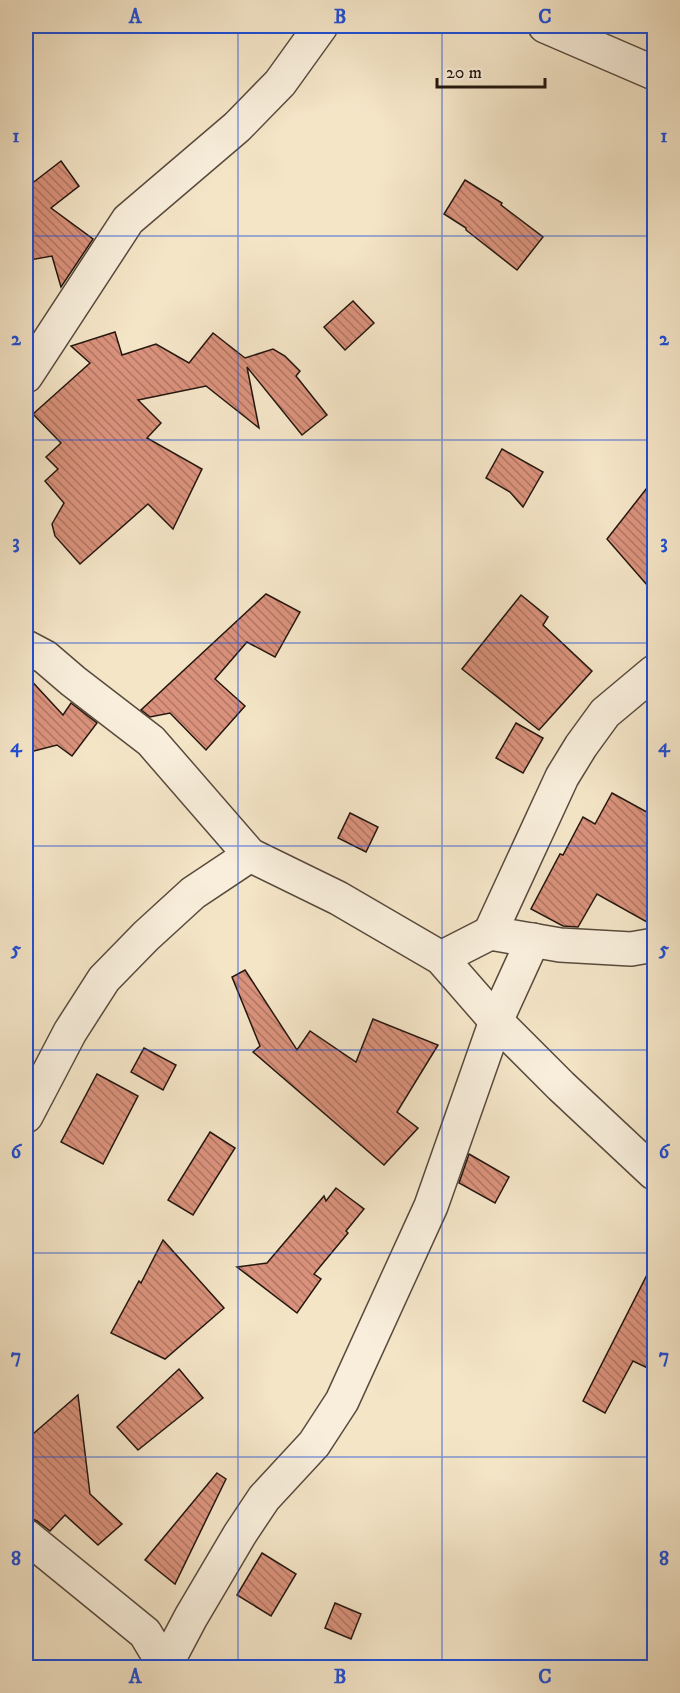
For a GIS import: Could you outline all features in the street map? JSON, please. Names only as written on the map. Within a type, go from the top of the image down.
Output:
[{"type":"street","points":[[26,376],[128,220],[244,119],[280,83],[321,26]]},
{"type":"street","points":[[545,26],[654,73]]},
{"type":"street","points":[[26,646],[45,657],[152,741],[250,855],[338,898],[441,958],[496,1021],[654,1173]]},
{"type":"street","points":[[490,933],[562,777],[581,746],[605,713],[654,672]]},
{"type":"street","points":[[26,1116],[70,1032],[105,979],[146,936],[193,893],[250,855]]},
{"type":"street","points":[[441,958],[490,933],[560,945],[631,949],[654,945]]},
{"type":"street","points":[[165,1667],[240,1534],[264,1498],[314,1444],[342,1401],[431,1206],[496,1021],[533,940]]},
{"type":"street","points":[[26,1536],[145,1633],[165,1667]]},
{"type":"building","points":[[61,161],[79,186],[51,208],[93,239],[61,287],[52,256],[30,260],[26,245],[26,188]]},
{"type":"building","points":[[465,180],[502,203],[501,205],[543,237],[517,270],[466,228],[444,214]]},
{"type":"building","points":[[353,301],[374,323],[345,350],[324,327]]},
{"type":"building","points":[[115,332],[122,355],[156,344],[189,363],[213,333],[245,358],[273,349],[285,356],[300,371],[296,376],[327,415],[302,435],[247,367],[259,428],[206,386],[138,400],[161,423],[147,438],[202,469],[173,529],[148,504],[80,564],[55,536],[52,524],[64,503],[45,481],[58,469],[46,457],[61,443],[33,414],[90,363],[71,346]]},
{"type":"building","points":[[502,449],[543,472],[523,507],[510,492],[486,478]]},
{"type":"building","points":[[654,479],[654,593],[607,539]]},
{"type":"building","points":[[266,594],[300,612],[275,657],[247,642],[215,679],[245,706],[206,750],[170,713],[150,717],[141,710]]},
{"type":"building","points":[[521,595],[548,617],[543,625],[592,671],[539,730],[462,669]]},
{"type":"building","points":[[26,675],[63,715],[71,703],[97,723],[72,756],[57,745],[26,753]]},
{"type":"building","points":[[516,723],[543,738],[523,773],[496,758]]},
{"type":"building","points":[[612,793],[654,816],[654,926],[597,894],[578,927],[563,926],[531,909],[560,854],[563,855],[583,817],[595,824]]},
{"type":"building","points":[[350,813],[378,827],[366,852],[338,838]]},
{"type":"building","points":[[245,970],[297,1050],[310,1031],[356,1062],[373,1019],[438,1045],[397,1112],[418,1128],[384,1165],[253,1052],[260,1046],[232,977]]},
{"type":"building","points":[[144,1048],[176,1065],[163,1090],[131,1072]]},
{"type":"building","points":[[97,1074],[138,1096],[103,1164],[61,1142]]},
{"type":"building","points":[[210,1132],[235,1148],[193,1215],[168,1200]]},
{"type":"building","points":[[469,1154],[509,1177],[495,1203],[459,1183]]},
{"type":"building","points":[[336,1188],[364,1209],[346,1231],[348,1233],[314,1274],[321,1279],[297,1313],[237,1267],[267,1263],[324,1196],[326,1201]]},
{"type":"building","points":[[163,1240],[224,1308],[165,1359],[111,1333]]},
{"type":"building","points":[[654,1261],[654,1371],[633,1361],[605,1413],[583,1401]]},
{"type":"building","points":[[179,1369],[203,1398],[138,1450],[117,1427]]},
{"type":"building","points":[[78,1395],[90,1494],[122,1524],[98,1545],[65,1515],[50,1531],[37,1521],[26,1518],[26,1440]]},
{"type":"building","points":[[217,1473],[226,1479],[175,1584],[145,1560]]},
{"type":"building","points":[[262,1553],[296,1574],[271,1616],[237,1595]]},
{"type":"building","points":[[335,1603],[361,1614],[351,1639],[325,1628]]}]
